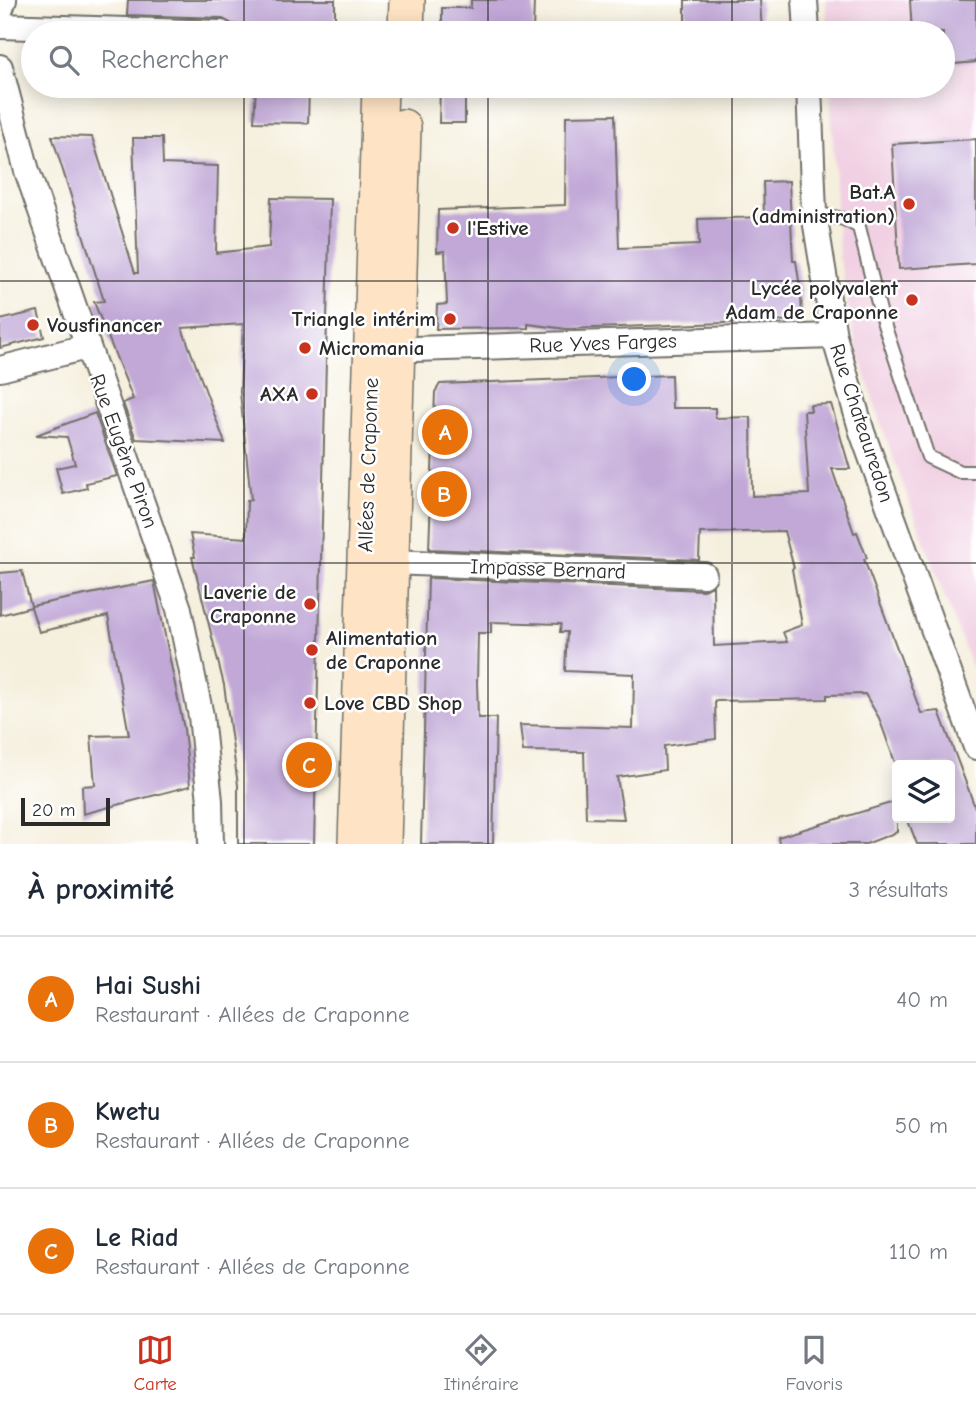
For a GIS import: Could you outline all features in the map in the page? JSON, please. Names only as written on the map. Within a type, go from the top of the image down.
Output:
[{"type":"main road","points":[[382,21],[383,0]]},
{"type":"main road","points":[[406,21],[407,0]]},
{"type":"main road","name":"Allées de Craponne","points":[[380,98],[391,562],[383,844]]},
{"type":"main road","name":"Allées de Craponne","points":[[356,844],[384,350],[403,98]]},
{"type":"street","points":[[0,11],[4,0]]},
{"type":"street","points":[[805,0],[806,21]]},
{"type":"street","points":[[0,26],[21,27]]},
{"type":"street","name":"Rue Eugène Piron","points":[[0,67],[27,171],[179,610],[201,716],[211,844]]},
{"type":"street","name":"Rue Chateauredon","points":[[809,98],[814,213],[834,335],[862,432],[976,747]]},
{"type":"street","name":"Rue Yves Farges","points":[[384,350],[834,335]]},
{"type":"street","points":[[0,369],[86,347]]},
{"type":"street","name":"Impasse Bernard","points":[[391,562],[704,575]]},
{"type":"lane","points":[[814,213],[844,219],[859,227],[881,316],[928,457],[961,472],[976,472]]},
{"type":"shaded area","name":"Lycée polyvalent Adam de Craponne","points":[[826,0],[976,0],[976,664],[971,666],[882,428],[856,345],[839,256],[831,98],[955,98],[955,21],[827,21]]},
{"type":"building","points":[[128,0],[335,0],[335,21],[226,21],[221,18],[127,15]]},
{"type":"building","points":[[471,0],[534,0],[533,21],[442,21],[442,8],[471,8]]},
{"type":"building","points":[[685,0],[760,0],[761,21],[685,21]]},
{"type":"building","points":[[910,0],[976,0],[976,62],[955,64],[955,21],[911,21]]},
{"type":"building","points":[[255,98],[309,98],[308,123],[254,122]]},
{"type":"building","points":[[440,98],[465,98],[465,123],[439,123]]},
{"type":"building","points":[[615,115],[619,248],[699,245],[698,219],[764,217],[763,182],[789,181],[793,261],[796,261],[802,320],[566,329],[528,324],[528,328],[436,329],[437,305],[447,304],[445,251],[437,252],[438,210],[565,205],[566,116]]},
{"type":"building","points":[[52,136],[92,137],[135,273],[138,273],[133,138],[162,138],[163,164],[218,166],[216,253],[269,247],[271,198],[330,199],[314,844],[238,844],[238,785],[224,685],[192,557],[195,557],[190,534],[246,538],[247,501],[251,500],[240,392],[243,324],[182,328],[225,443],[136,439],[123,403],[133,399],[94,302],[104,301]]},
{"type":"building","name":"Bat.A (administration)","points":[[976,139],[976,264],[899,269],[892,144]]},
{"type":"building","points":[[38,311],[44,337],[0,348],[0,320]]},
{"type":"building","points":[[671,375],[672,408],[715,408],[715,418],[751,417],[752,496],[809,494],[804,411],[811,411],[810,405],[831,404],[850,469],[832,469],[854,533],[857,532],[867,558],[864,559],[921,713],[939,711],[976,810],[976,844],[917,844],[909,823],[955,823],[955,760],[894,760],[879,718],[865,694],[827,695],[827,699],[715,701],[716,739],[664,746],[665,770],[617,777],[624,819],[586,818],[584,752],[523,751],[520,725],[633,728],[634,674],[565,671],[567,632],[560,632],[561,624],[491,622],[491,633],[478,633],[477,682],[478,718],[496,718],[493,844],[421,844],[428,578],[703,590],[713,586],[714,646],[787,642],[783,632],[802,625],[792,569],[794,568],[784,531],[700,533],[699,560],[429,549],[435,392],[440,384]]},
{"type":"building","points":[[95,413],[117,476],[86,483],[87,488],[63,494],[56,468],[75,464],[67,437],[36,435]]},
{"type":"building","points":[[22,571],[31,606],[154,581],[184,729],[190,786],[83,814],[82,786],[95,785],[91,736],[129,735],[108,616],[39,632],[31,607],[0,615],[0,573]]},
{"type":"building","points":[[892,803],[892,823],[897,823],[897,832],[866,844],[779,844],[778,837]]},
{"type":"place","name":"Bat.A (administration)","points":[[909,204]]},
{"type":"place","name":"l'Estive","points":[[453,228]]},
{"type":"place","name":"Lycée polyvalent Adam de Craponne","points":[[912,300]]},
{"type":"place","name":"Triangle intérim","points":[[450,319]]},
{"type":"place","name":"Vousfinancer","points":[[33,325]]},
{"type":"place","name":"Micromania","points":[[305,348]]},
{"type":"place","name":"AXA","points":[[312,394]]},
{"type":"place","name":"Hai Sushi","points":[[445,432]]},
{"type":"place","name":"Kwetu","points":[[444,494]]},
{"type":"place","name":"Laverie de Craponne","points":[[310,604]]},
{"type":"place","name":"Alimentation de Craponne","points":[[312,650]]},
{"type":"place","name":"Love CBD Shop","points":[[310,703]]},
{"type":"place","name":"Le Riad","points":[[309,765]]}]
